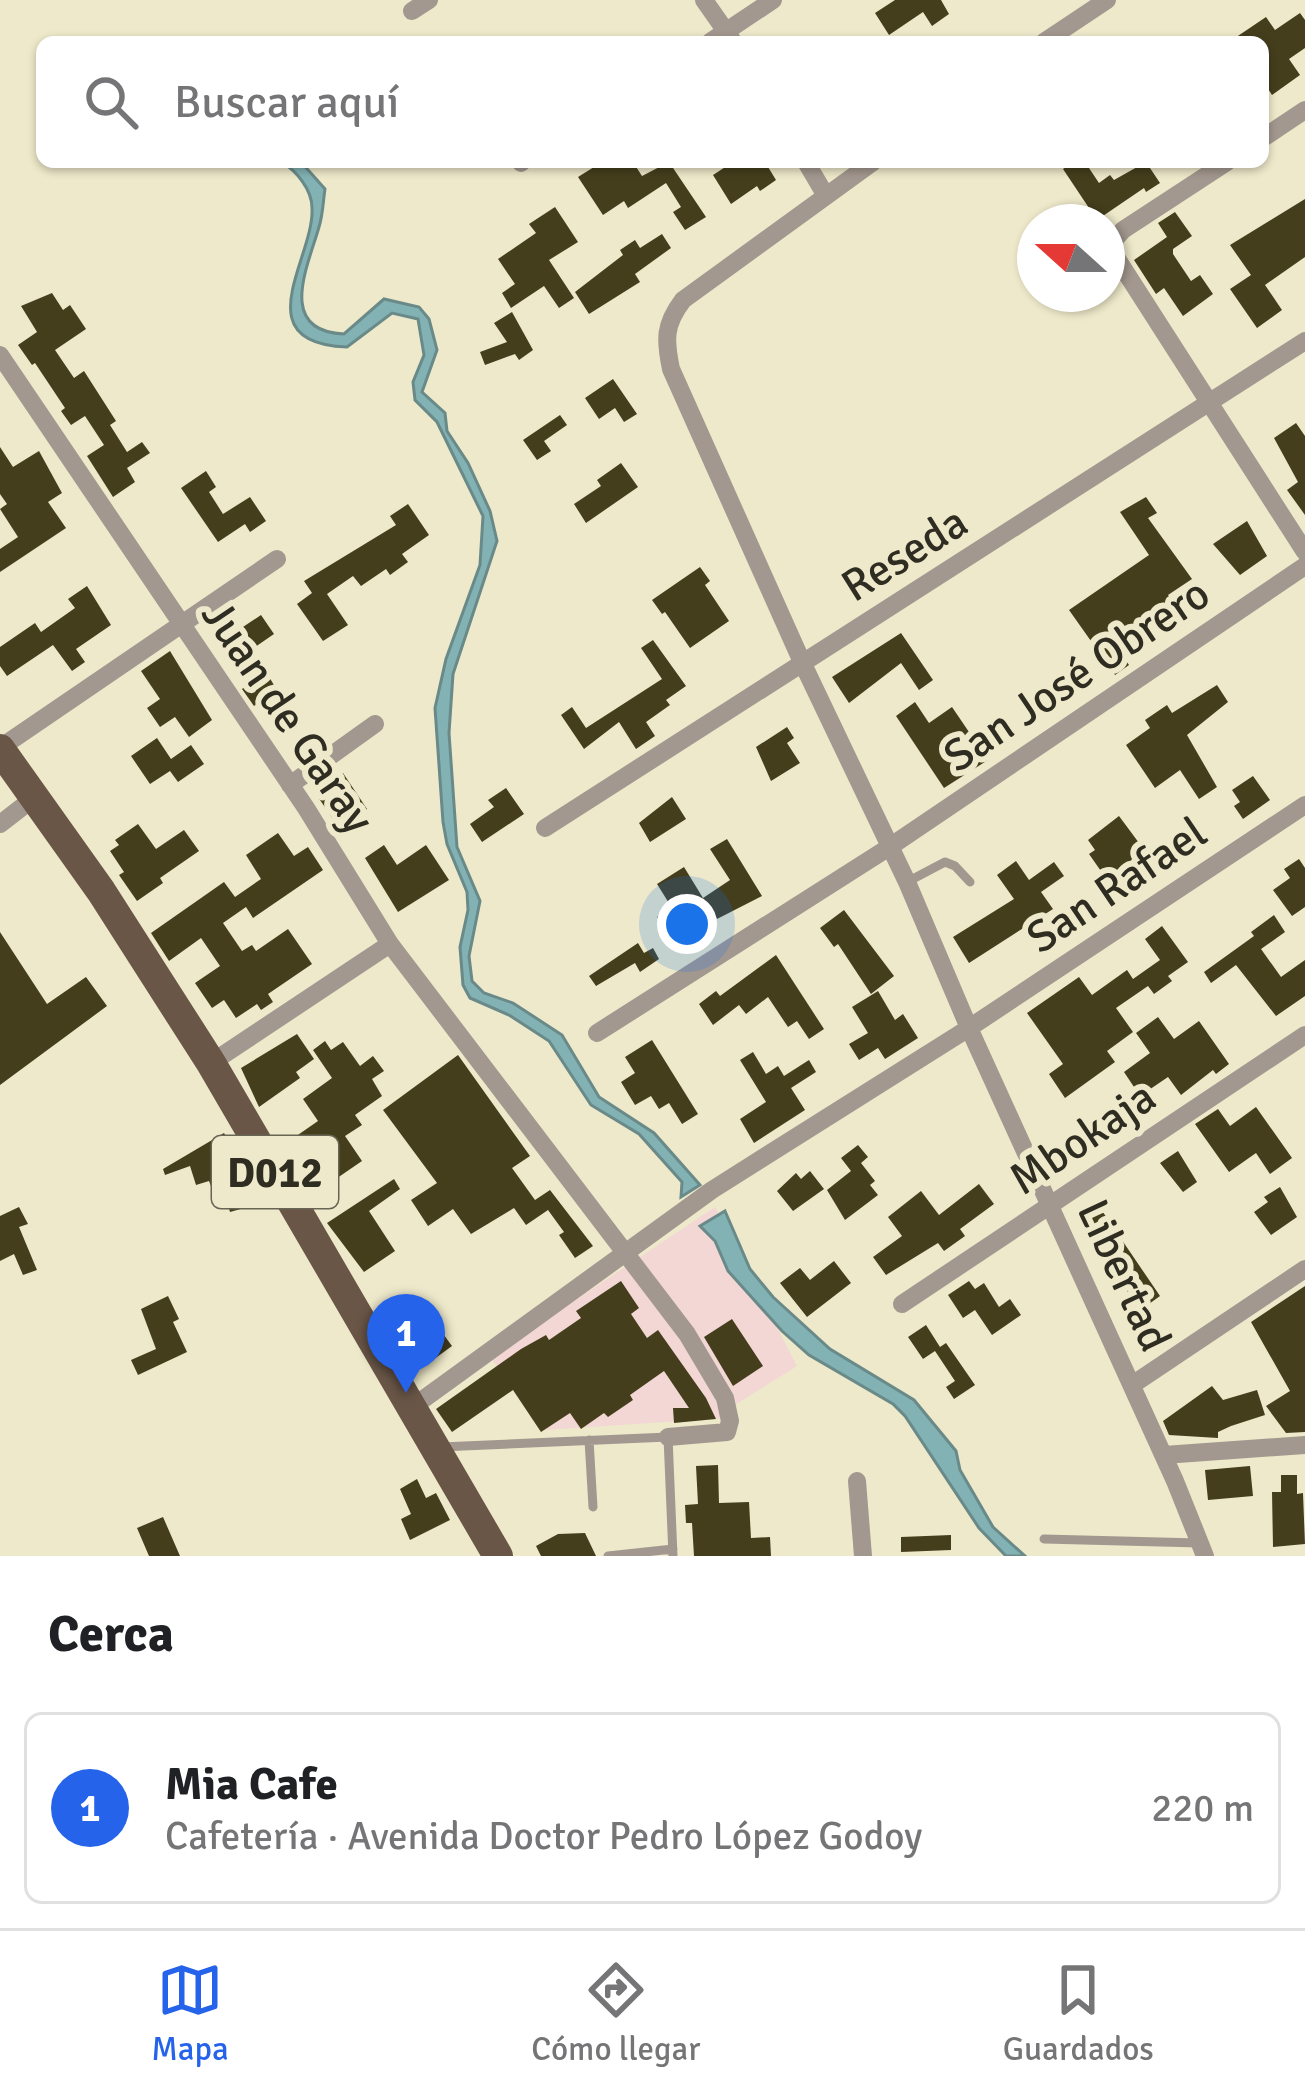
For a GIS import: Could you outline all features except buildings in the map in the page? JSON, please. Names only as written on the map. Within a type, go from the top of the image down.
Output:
[{"type":"main road","name":"D012","points":[[0,748],[211,1063],[498,1556]]},
{"type":"street","points":[[704,0],[723,36]]},
{"type":"street","points":[[727,36],[773,0]]},
{"type":"street","points":[[1053,36],[1107,0]]},
{"type":"street","points":[[1269,134],[1305,110]]},
{"type":"street","points":[[810,168],[826,196]]},
{"type":"street","name":"Libertad","points":[[865,168],[683,300],[670,317],[664,339],[671,370],[891,846],[1164,1455],[1202,1550]]},
{"type":"street","points":[[1218,168],[1124,230],[1112,250],[1305,552]]},
{"type":"street","name":"Reseda","points":[[544,828],[1305,341]]},
{"type":"street","name":"Juan de Garay","points":[[0,355],[290,785],[389,944],[687,1334],[725,1398],[730,1421],[727,1432],[668,1437]]},
{"type":"street","points":[[0,748],[277,559]]},
{"type":"street","name":"San José Obrero","points":[[597,1033],[891,846],[1305,566]]},
{"type":"street","points":[[290,785],[375,724]]},
{"type":"street","points":[[0,824],[35,797]]},
{"type":"street","name":"San Rafael","points":[[414,1406],[712,1190],[969,1028],[1305,805]]},
{"type":"street","points":[[211,1063],[389,944]]},
{"type":"street","name":"Mbokaja","points":[[902,1304],[1305,1035]]},
{"type":"street","points":[[1132,1385],[1305,1269]]},
{"type":"street","points":[[1164,1455],[1305,1445]]},
{"type":"street","points":[[857,1481],[863,1556]]},
{"type":"lane","points":[[907,882],[945,862],[956,866],[970,882]]},
{"type":"lane","points":[[435,1448],[668,1437],[673,1552],[608,1556]]},
{"type":"lane","points":[[590,1440],[592,1508]]},
{"type":"lane","points":[[1044,1539],[1202,1550]]},
{"type":"shaded area","points":[[715,1207],[797,1366],[730,1408],[727,1418],[545,1430],[490,1357]]},
{"type":"water","points":[[306,168],[325,189],[302,294],[310,322],[344,334],[384,299],[419,307],[429,319],[437,350],[422,392],[445,413],[447,431],[490,511],[497,541],[453,674],[449,733],[457,847],[480,901],[469,956],[472,981],[484,993],[513,1003],[562,1035],[599,1097],[654,1133],[700,1185],[681,1197],[682,1182],[639,1134],[591,1105],[549,1041],[509,1015],[470,998],[463,985],[460,947],[467,892],[443,822],[435,708],[446,659],[480,565],[483,516],[437,422],[415,400],[413,382],[424,355],[418,319],[392,313],[347,347],[316,342],[298,330],[291,314],[292,294],[312,208],[293,170]]},
{"type":"water","points":[[725,1211],[750,1269],[773,1297],[830,1349],[914,1400],[956,1451],[960,1470],[993,1527],[1025,1556],[1006,1556],[979,1528],[893,1404],[809,1355],[728,1271],[715,1241],[700,1226]]},
{"type":"place","name":"Mia Cafe","points":[[406,1393]]}]
